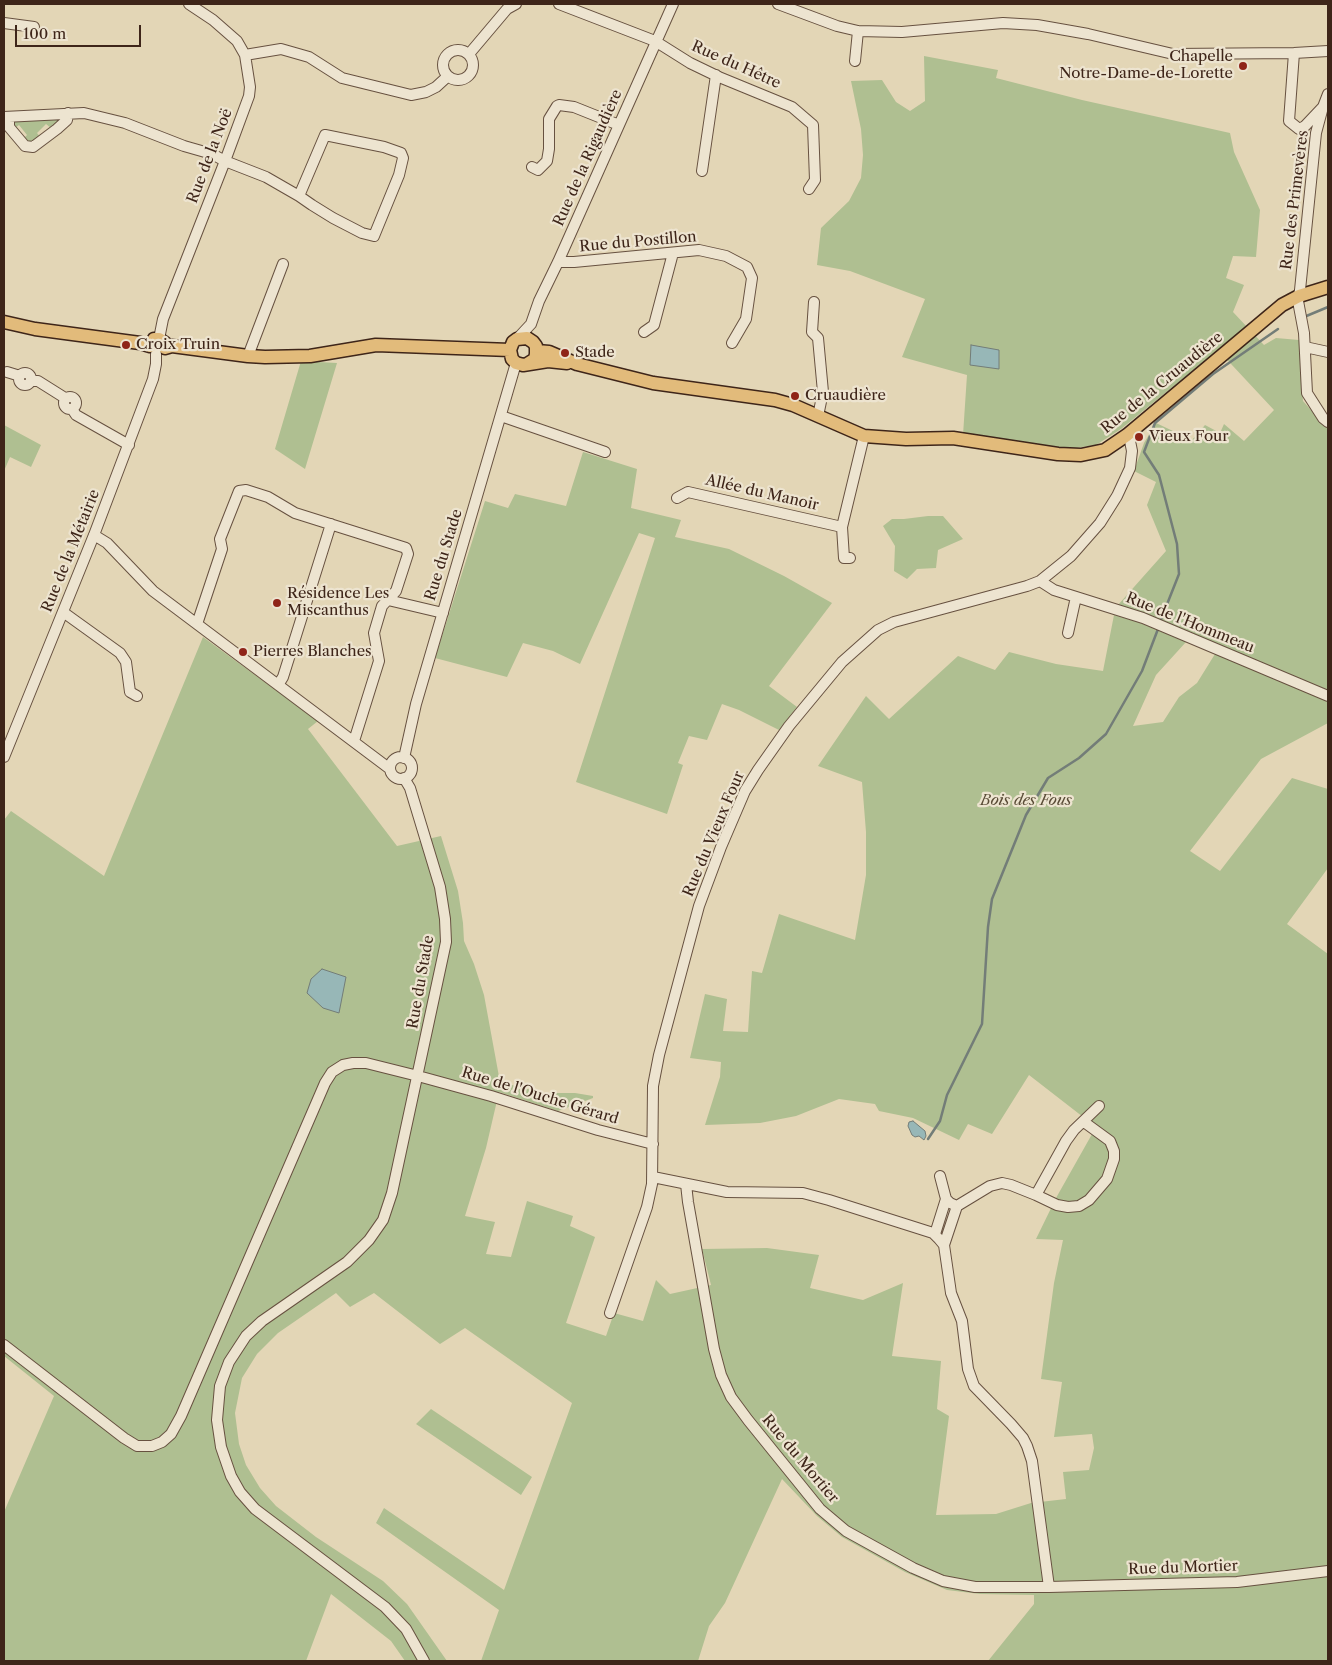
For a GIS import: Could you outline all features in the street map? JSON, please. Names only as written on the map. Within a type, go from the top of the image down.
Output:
[{"type":"main road","name":"Rue de la Cruaudière","points":[[534,346],[576,364],[653,384],[775,400],[794,406],[864,436],[899,439],[953,438],[1081,456],[1105,450],[1127,435],[1282,305],[1298,296],[1328,287]]},
{"type":"main road","points":[[4,322],[34,329],[248,356],[310,356],[376,345],[513,345],[522,338],[534,346],[534,358],[522,363]]},
{"type":"main road","points":[[513,345],[512,359],[522,363],[576,364]]},
{"type":"street","name":"Rue de la Noë","points":[[157,346],[163,319],[249,96],[250,80],[245,55],[237,42],[213,20],[189,4]]},
{"type":"street","points":[[469,54],[507,9],[516,4]]},
{"type":"street","name":"Rue du Hêtre","points":[[559,4],[655,42],[690,63],[792,107],[813,125],[815,180],[809,189]]},
{"type":"street","name":"Rue de la Rigaudière","points":[[513,345],[530,324],[539,300],[558,262],[673,4]]},
{"type":"street","points":[[778,4],[836,26],[858,31],[902,32],[1003,23],[1037,25],[1071,31],[1173,54],[1328,52]]},
{"type":"street","points":[[4,23],[34,27]]},
{"type":"street","points":[[855,60],[858,31]]},
{"type":"street","points":[[245,55],[280,49],[309,57],[342,78],[411,95],[426,92],[436,87],[448,76]]},
{"type":"street","points":[[460,50],[469,54],[473,63],[471,73],[457,80],[448,76],[443,68],[444,58],[447,54],[451,51],[460,50]]},
{"type":"street","points":[[1294,53],[1289,121],[1299,129],[1306,126],[1324,107]]},
{"type":"street","points":[[702,171],[716,75]]},
{"type":"street","name":"Rue des Primevères","points":[[1328,94],[1316,133],[1298,296],[1305,347],[1307,393],[1323,418],[1328,422]]},
{"type":"street","points":[[532,167],[538,170],[547,161],[549,119],[559,104],[619,125]]},
{"type":"street","points":[[68,113],[67,120],[33,147],[25,146],[9,127],[6,117],[68,113],[98,116],[125,123],[184,146],[212,154],[225,161],[266,176],[333,218],[362,233],[374,236],[399,175],[403,158],[401,153],[384,147],[325,135],[300,196]]},
{"type":"street","name":"Rue du Postillon","points":[[558,262],[698,250],[726,256],[747,267],[752,278],[746,319],[732,343]]},
{"type":"street","points":[[644,332],[654,325],[673,253]]},
{"type":"street","points":[[248,356],[283,264]]},
{"type":"street","points":[[814,302],[812,332],[818,338],[823,392],[818,416]]},
{"type":"street","name":"Rue de la Rigaudière","points":[[530,324],[534,346]]},
{"type":"street","name":"Rue de la Métairie","points":[[4,756],[94,536],[129,444],[153,379],[157,346]]},
{"type":"street","points":[[1305,347],[1328,352]]},
{"type":"street","name":"Rue du Stade","points":[[404,758],[416,704],[500,416],[522,363]]},
{"type":"street","points":[[7,372],[20,376],[20,382],[23,385],[29,384],[32,380],[38,381],[65,398],[63,402],[66,409],[72,409],[76,415],[129,444]]},
{"type":"street","points":[[500,416],[605,452]]},
{"type":"street","name":"Rue du Vieux Four","points":[[610,1313],[647,1207],[653,1177],[653,1086],[662,1046],[699,906],[745,791],[789,726],[842,662],[878,630],[894,622],[1027,586],[1040,581],[1071,556],[1100,523],[1117,496],[1130,468],[1132,451],[1127,435]]},
{"type":"street","points":[[850,558],[844,558],[842,526],[864,436]]},
{"type":"street","points":[[197,624],[222,549],[220,539],[239,491],[246,490],[268,497],[295,513],[406,548],[408,554],[396,591],[382,606],[374,633],[379,661],[354,741]]},
{"type":"street","name":"Allée du Manoir","points":[[677,498],[688,492],[842,526]]},
{"type":"street","points":[[278,685],[283,677],[332,524]]},
{"type":"street","points":[[94,536],[107,543],[153,591],[354,741],[390,769],[395,777],[404,778],[410,774],[411,768],[409,761],[404,758],[394,759],[390,769]]},
{"type":"street","name":"Rue de l'Hommeau","points":[[1040,581],[1054,590],[1143,618],[1328,696]]},
{"type":"street","points":[[1068,633],[1076,597]]},
{"type":"street","points":[[388,600],[443,612]]},
{"type":"street","points":[[63,612],[120,653],[126,662],[130,692],[137,696]]},
{"type":"street","name":"Rue du Stade","points":[[404,778],[410,788],[440,887],[445,919],[446,942],[392,1193],[383,1220],[369,1240],[347,1262],[262,1322],[246,1336],[230,1362],[220,1386],[217,1420],[221,1447],[231,1476],[240,1492],[255,1509],[385,1607],[406,1629],[424,1661]]},
{"type":"street","name":"Rue de l'Ouche Gérard","points":[[4,1345],[137,1446],[152,1446],[162,1442],[171,1434],[181,1416],[325,1083],[332,1072],[343,1066],[353,1063],[366,1063],[418,1076],[491,1096],[598,1130],[653,1144]]},
{"type":"street","points":[[1036,1194],[1066,1141],[1074,1130],[1099,1106]]},
{"type":"street","points":[[1049,1587],[1032,1461],[1028,1446],[1011,1424],[974,1386],[968,1369],[962,1321],[951,1293],[944,1245],[957,1206],[990,1186],[1002,1183],[1011,1185],[1036,1194],[1057,1205],[1068,1207],[1079,1206],[1089,1200],[1107,1179],[1114,1159],[1114,1151],[1110,1141],[1084,1122]]},
{"type":"street","points":[[940,1176],[946,1199],[957,1206]]},
{"type":"street","points":[[653,1177],[727,1192],[803,1193],[934,1234],[944,1245]]},
{"type":"street","name":"Rue du Mortier","points":[[686,1184],[714,1349],[721,1375],[731,1397],[820,1510],[846,1530],[875,1548],[912,1568],[943,1581],[976,1587],[1237,1582],[1328,1571]]},
{"type":"street","points":[[934,1234],[946,1199]]},
{"type":"green space","name":"Bois des Fous","points":[[924,56],[998,70],[996,78],[1082,100],[1230,133],[1234,152],[1260,210],[1256,257],[1233,256],[1226,278],[1244,285],[1233,312],[1264,345],[1276,338],[1299,340],[1303,401],[1328,429],[1328,723],[1261,759],[1190,851],[1220,871],[1292,778],[1328,789],[1328,868],[1287,924],[1328,954],[1328,1661],[988,1661],[1034,1604],[1034,1595],[980,1594],[947,1590],[905,1572],[842,1537],[817,1516],[782,1479],[725,1603],[709,1626],[698,1661],[481,1661],[499,1610],[376,1523],[384,1508],[504,1590],[572,1403],[465,1328],[440,1344],[374,1293],[350,1307],[336,1293],[278,1333],[257,1354],[242,1378],[235,1413],[239,1444],[246,1465],[260,1488],[276,1506],[316,1537],[383,1581],[407,1604],[447,1661],[405,1661],[391,1641],[331,1594],[306,1661],[4,1661],[4,1512],[54,1396],[4,1356],[4,820],[11,811],[104,876],[203,637],[318,721],[308,729],[397,846],[441,836],[458,891],[464,941],[484,995],[500,1082],[543,1093],[575,1093],[593,1096],[593,1098],[558,1111],[499,1092],[486,1148],[465,1216],[495,1222],[486,1254],[511,1257],[527,1201],[573,1216],[570,1226],[595,1237],[566,1323],[606,1336],[614,1313],[643,1321],[656,1280],[670,1294],[711,1285],[702,1249],[767,1248],[819,1255],[810,1288],[863,1300],[903,1283],[892,1356],[941,1361],[937,1409],[949,1416],[936,1515],[996,1514],[1031,1503],[1066,1499],[1063,1472],[1089,1470],[1094,1448],[1092,1434],[1054,1437],[1062,1382],[1041,1379],[1054,1283],[1063,1240],[1036,1239],[1056,1198],[1096,1127],[1029,1075],[992,1134],[968,1124],[959,1140],[913,1118],[879,1111],[875,1104],[839,1099],[796,1116],[760,1123],[705,1125],[720,1077],[721,1062],[690,1058],[705,994],[727,999],[723,1031],[748,1032],[752,971],[762,973],[779,914],[855,940],[866,875],[866,832],[862,782],[818,766],[866,696],[889,719],[958,656],[995,670],[1009,652],[1056,664],[1103,671],[1114,615],[1138,622],[1186,642],[1156,675],[1133,726],[1163,722],[1179,697],[1197,683],[1219,645],[1145,613],[1118,605],[1166,551],[1147,505],[1156,482],[1134,471],[1144,443],[1156,423],[1192,440],[1205,425],[1220,433],[1224,424],[1244,441],[1274,410],[1218,350],[1121,429],[1096,445],[1061,450],[963,435],[967,375],[902,357],[925,299],[850,271],[817,265],[821,228],[849,201],[861,178],[863,155],[861,129],[851,81],[882,80],[896,102],[910,111],[925,101]]},
{"type":"green space","points":[[60,119],[52,129],[46,124],[37,133],[41,138],[33,143],[26,142],[23,139],[27,135],[19,125],[14,129],[13,126],[19,120]]},
{"type":"green space","points":[[301,361],[337,363],[305,469],[275,449]]},
{"type":"green space","points":[[4,425],[41,445],[31,467],[10,457],[4,471]]},
{"type":"green space","points":[[583,452],[637,469],[631,508],[681,520],[675,537],[729,549],[784,576],[832,603],[769,686],[797,707],[779,730],[739,710],[722,704],[707,740],[689,736],[678,763],[683,765],[667,814],[576,782],[655,538],[639,533],[580,664],[553,651],[523,643],[507,677],[435,658],[485,501],[508,508],[515,494],[566,506]]},
{"type":"green space","points":[[943,516],[963,539],[938,550],[936,568],[917,569],[907,579],[894,571],[895,546],[883,526],[892,519]]},
{"type":"green space","points":[[431,1409],[532,1477],[521,1495],[416,1424]]},
{"type":"water","points":[[971,345],[999,350],[999,369],[970,365]]},
{"type":"water","points":[[322,969],[346,977],[339,1013],[323,1008],[307,993],[311,979]]},
{"type":"water","points":[[913,1121],[925,1131],[926,1136],[924,1140],[919,1136],[915,1137],[912,1135],[908,1126],[909,1122]]},
{"type":"waterway","points":[[1304,317],[1328,307]]},
{"type":"waterway","points":[[1160,622],[1179,574],[1177,544],[1159,475],[1144,452],[1155,423],[1213,374],[1278,329]]},
{"type":"waterway","points":[[928,1139],[940,1121],[947,1095],[982,1024],[988,927],[992,899],[1026,815],[1048,778],[1079,758],[1106,734],[1142,671],[1158,629]]},
{"type":"place","name":"Chapelle Notre-Dame-de-Lorette","points":[[1243,66]]},
{"type":"place","name":"Croix Truin","points":[[126,345]]},
{"type":"place","name":"Stade","points":[[565,353]]},
{"type":"place","name":"Cruaudière","points":[[795,396]]},
{"type":"place","name":"Vieux Four","points":[[1139,437]]},
{"type":"place","name":"Résidence Les Miscanthus","points":[[277,603]]},
{"type":"place","name":"Pierres Blanches","points":[[243,652]]}]
